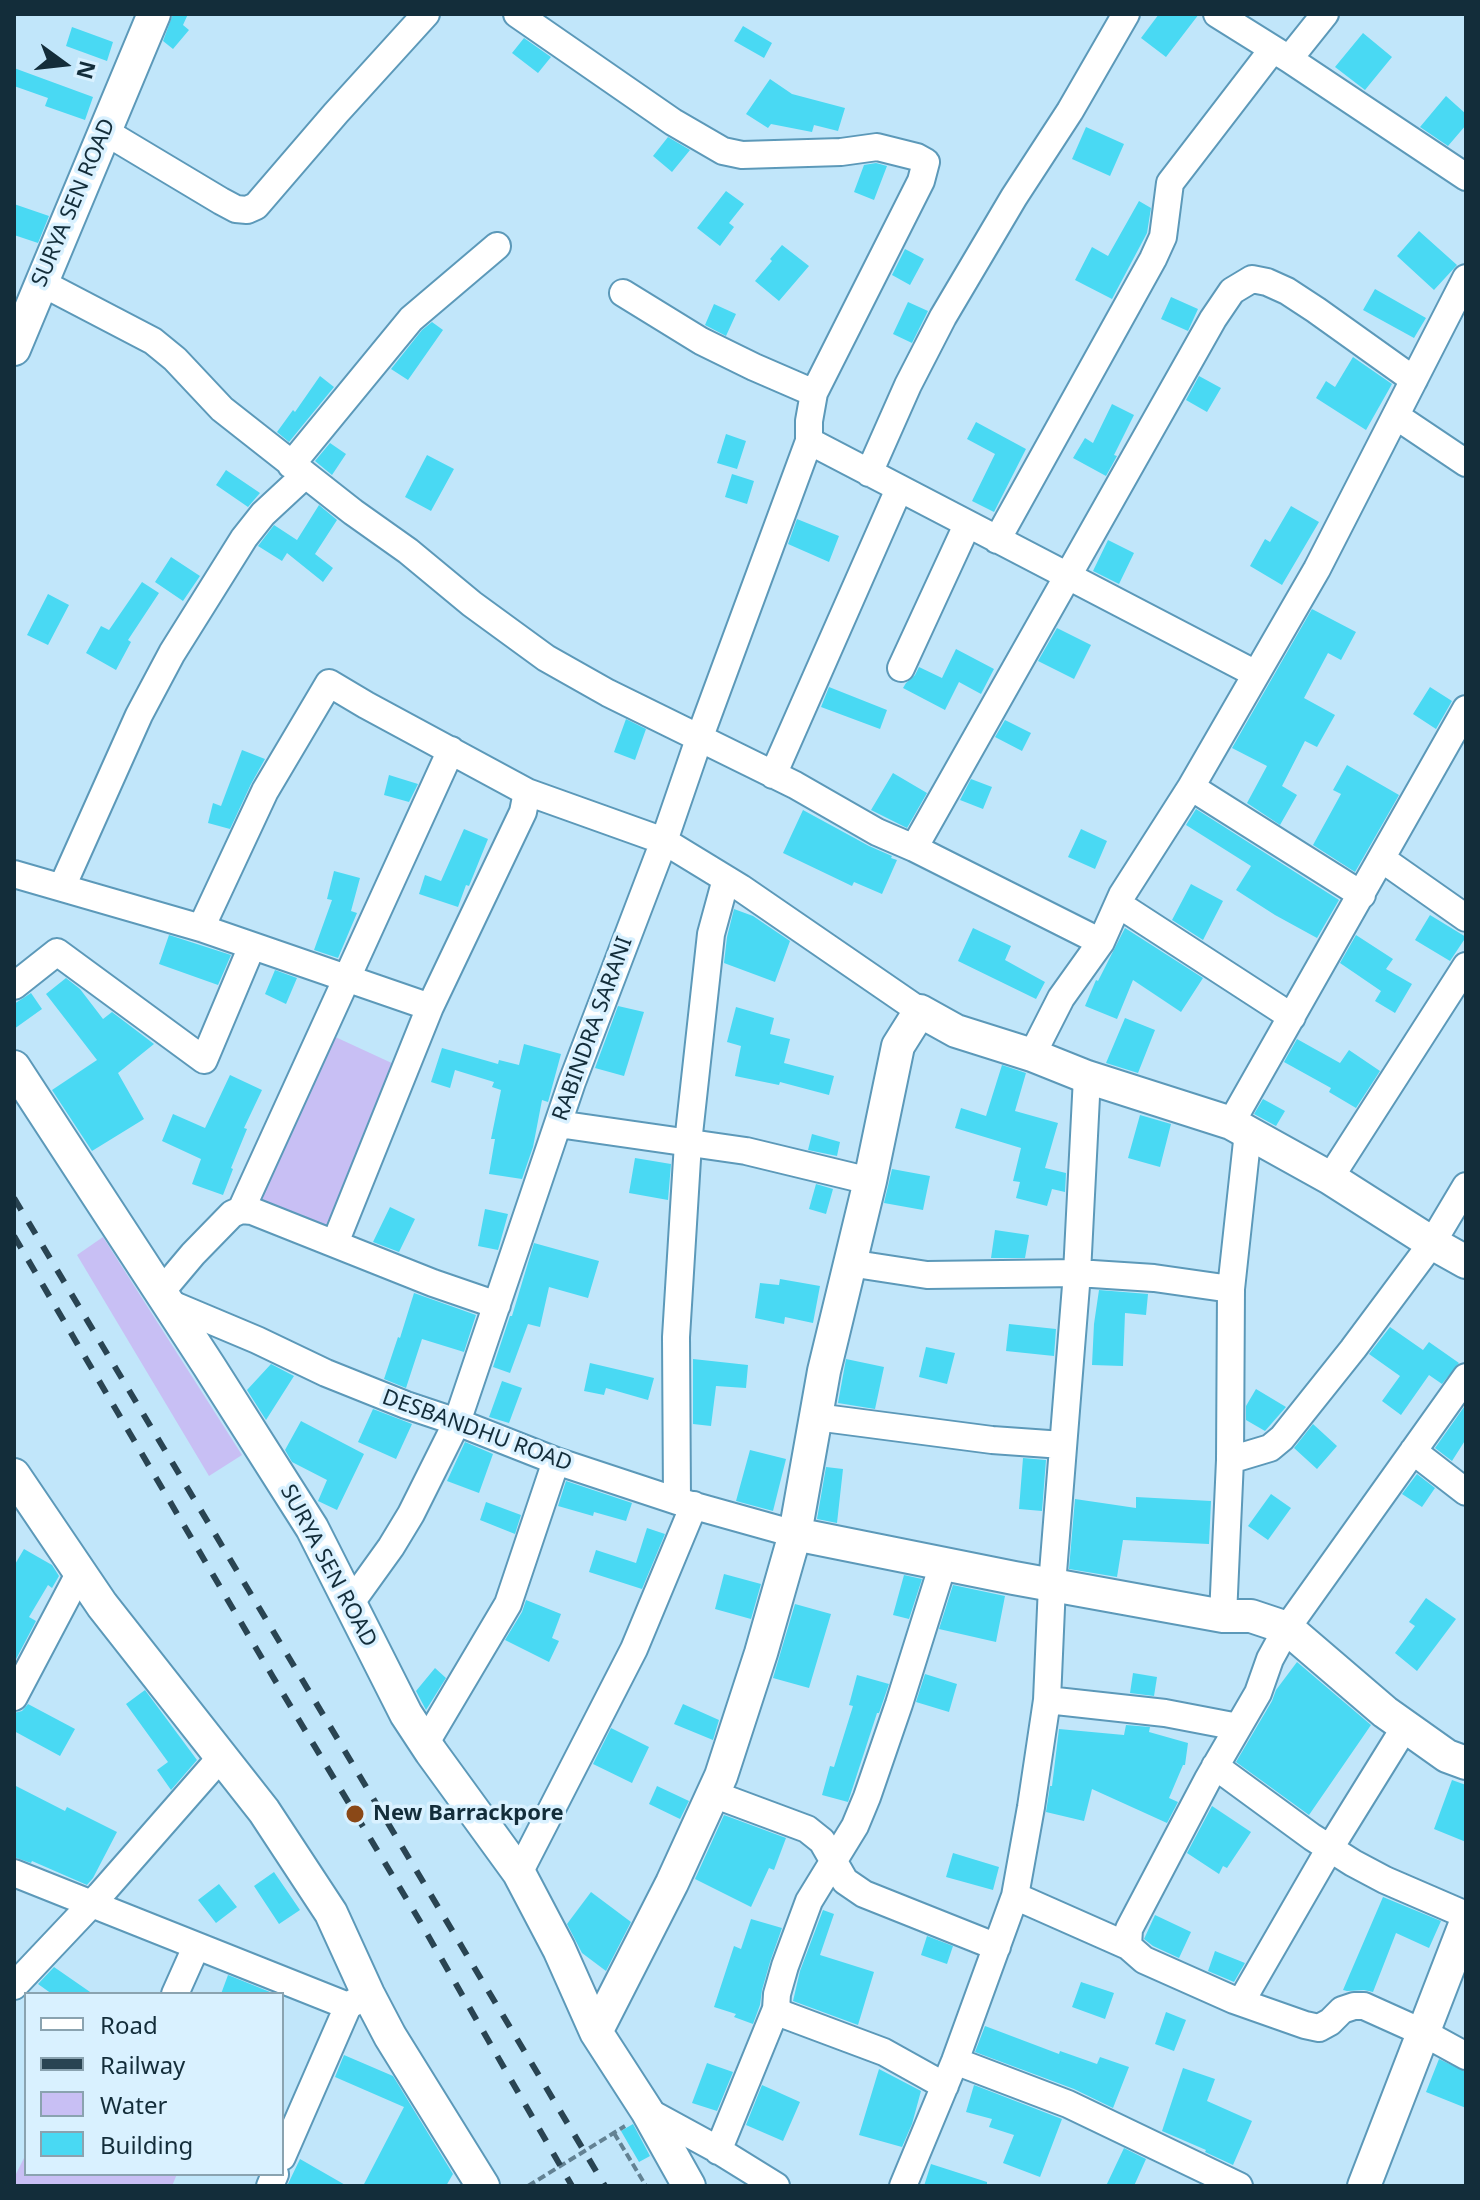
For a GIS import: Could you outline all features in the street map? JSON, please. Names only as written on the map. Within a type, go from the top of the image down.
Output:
[{"type":"street","name":"SURYA SEN ROAD","points":[[14,349],[28,296],[154,14]]},
{"type":"street","points":[[104,131],[221,201],[236,209],[247,210],[256,206],[426,14]]},
{"type":"street","name":"RABINDRA SARANI","points":[[350,1604],[411,1514],[457,1422],[572,1082],[664,841],[809,441],[814,393],[921,181],[926,162],[877,147],[841,152],[742,155],[723,151],[673,122],[517,14]]},
{"type":"street","points":[[869,473],[908,385],[943,317],[1126,14]]},
{"type":"street","points":[[1217,14],[1464,171]]},
{"type":"street","points":[[997,540],[1153,259],[1163,237],[1170,183],[1281,54],[1325,14]]},
{"type":"street","points":[[62,887],[139,715],[172,653],[244,538],[411,319],[497,246]]},
{"type":"street","points":[[1032,1055],[1061,998],[1101,942],[1118,904],[1191,787],[1317,569],[1466,278]]},
{"type":"street","points":[[914,848],[1213,319],[1232,291],[1252,279],[1287,291],[1414,380]]},
{"type":"street","points":[[623,293],[701,341],[814,393]]},
{"type":"street","points":[[28,296],[153,341],[175,359],[222,409],[546,658],[877,832],[1101,942]]},
{"type":"street","points":[[1396,416],[1466,463]]},
{"type":"street","points":[[809,441],[1256,674]]},
{"type":"street","points":[[773,775],[899,489]]},
{"type":"street","points":[[901,668],[967,525]]},
{"type":"street","points":[[201,928],[265,791],[329,683],[527,792],[664,841],[726,879],[920,1011],[956,1031],[1240,1127],[1466,1262]]},
{"type":"street","points":[[1223,1616],[1230,1460],[1231,1289],[1240,1127],[1292,1017],[1466,709]]},
{"type":"street","points":[[241,1210],[451,750]]},
{"type":"street","points":[[1191,787],[1362,895]]},
{"type":"street","points":[[335,1243],[430,1007],[523,812],[527,792]]},
{"type":"street","points":[[1382,859],[1466,918]]},
{"type":"street","points":[[14,874],[201,928],[430,1007]]},
{"type":"street","points":[[519,1873],[634,1649],[686,1503],[676,1337],[688,1143],[711,934],[726,879]]},
{"type":"street","points":[[1118,904],[1292,1017]]},
{"type":"street","points":[[14,986],[57,952],[204,1060],[252,946]]},
{"type":"street","points":[[1330,1178],[1466,966]]},
{"type":"street","points":[[596,2032],[672,1883],[721,1776],[761,1653],[795,1534],[824,1371],[870,1181],[898,1046],[920,1011]]},
{"type":"street","name":"SURYA SEN ROAD","points":[[14,1067],[312,1528],[406,1714],[519,1873],[559,1949],[596,2032],[647,2111],[689,2186]]},
{"type":"street","points":[[903,2186],[955,2061],[1015,1896],[1047,1700],[1052,1585],[1077,1273],[1087,1077]]},
{"type":"street","points":[[558,1124],[760,1154],[870,1181]]},
{"type":"street","points":[[1230,1460],[1270,1448],[1282,1438],[1432,1243],[1466,1186]]},
{"type":"street","points":[[165,1297],[202,1244],[232,1214],[241,1210],[252,1211],[497,1305]]},
{"type":"street","points":[[849,1263],[927,1275],[1077,1273],[1154,1278],[1231,1289]]},
{"type":"street","name":"DESBANDHU ROAD","points":[[165,1297],[326,1373],[406,1405],[556,1461],[795,1534]]},
{"type":"street","points":[[1128,1946],[1129,1929],[1215,1766],[1258,1693],[1270,1659],[1287,1628],[1466,1377]]},
{"type":"street","points":[[816,1417],[992,1440],[1063,1445]]},
{"type":"street","points":[[1413,1451],[1466,1492]]},
{"type":"street","points":[[425,1744],[508,1604],[556,1461]]},
{"type":"street","points":[[14,1475],[102,1605],[264,1811],[331,1913],[358,2000],[390,2036],[474,2181]]},
{"type":"street","points":[[795,1534],[1223,1616],[1251,1616],[1287,1628],[1405,1727],[1447,1756],[1466,1763]]},
{"type":"street","points":[[718,2151],[776,2009],[777,1994],[809,1901],[855,1826],[867,1797],[943,1564]]},
{"type":"street","points":[[14,1697],[80,1572]]},
{"type":"street","points":[[1047,1700],[1165,1713],[1238,1727]]},
{"type":"street","points":[[1241,2002],[1330,1848],[1405,1727]]},
{"type":"street","points":[[14,1986],[92,1904],[222,1756]]},
{"type":"street","points":[[1215,1766],[1330,1848],[1385,1880],[1466,1915]]},
{"type":"street","points":[[713,1794],[807,1829],[822,1841],[845,1881],[864,1894],[997,1947]]},
{"type":"street","points":[[14,1873],[196,1947],[358,2000]]},
{"type":"street","points":[[1015,1896],[1128,1946],[1144,1960],[1241,2002],[1305,2025],[1319,2028],[1342,2010],[1364,2006],[1466,2056]]},
{"type":"street","points":[[1364,2186],[1466,1922]]},
{"type":"street","points":[[176,1992],[196,1947]]},
{"type":"street","points":[[284,2153],[358,2000]]},
{"type":"street","points":[[776,2009],[884,2052],[945,2086]]},
{"type":"street","points":[[955,2061],[1068,2104],[1239,2186]]},
{"type":"street","points":[[647,2111],[776,2186]]},
{"type":"path","points":[[528,2186],[647,2111]]},
{"type":"path","points":[[614,2133],[646,2186]]},
{"type":"water","points":[[331,1035],[396,1065],[325,1231],[254,1202]]},
{"type":"water","points":[[103,1237],[242,1455],[209,1476],[77,1255]]},
{"type":"water","points":[[24,2158],[24,2176],[176,2176],[172,2186],[14,2186],[14,2178]]},
{"type":"building","points":[[173,14],[188,14],[183,25],[189,30],[173,49],[163,41]]},
{"type":"building","points":[[1159,14],[1199,14],[1166,57],[1141,38]]},
{"type":"building","points":[[743,26],[772,43],[764,58],[734,41]]},
{"type":"building","points":[[72,27],[113,42],[107,61],[66,46]]},
{"type":"building","points":[[1363,33],[1392,57],[1365,90],[1335,67]]},
{"type":"building","points":[[524,38],[551,57],[538,73],[512,53]]},
{"type":"building","points":[[14,68],[93,97],[85,120],[45,106],[48,98],[14,86]]},
{"type":"building","points":[[770,79],[792,94],[845,108],[838,131],[814,125],[812,132],[771,124],[768,128],[746,114]]},
{"type":"building","points":[[1446,96],[1466,114],[1466,125],[1448,146],[1420,127]]},
{"type":"building","points":[[1086,127],[1124,144],[1110,176],[1072,159]]},
{"type":"building","points":[[668,137],[690,150],[672,172],[653,156]]},
{"type":"building","points":[[876,163],[887,166],[874,200],[854,192],[864,165]]},
{"type":"building","points":[[726,191],[744,204],[729,223],[734,227],[720,246],[697,228]]},
{"type":"building","points":[[1139,201],[1151,208],[1147,233],[1112,299],[1075,280],[1092,247],[1108,256]]},
{"type":"building","points":[[14,204],[49,216],[38,243],[14,235]]},
{"type":"building","points":[[1419,231],[1457,265],[1434,290],[1397,256]]},
{"type":"building","points":[[782,245],[809,266],[779,301],[755,281]]},
{"type":"building","points":[[905,249],[924,259],[910,285],[892,275]]},
{"type":"building","points":[[1375,289],[1426,318],[1414,338],[1363,310]]},
{"type":"building","points":[[1171,297],[1198,309],[1188,331],[1161,319]]},
{"type":"building","points":[[908,302],[928,311],[912,343],[893,334]]},
{"type":"building","points":[[714,304],[736,314],[726,336],[705,325]]},
{"type":"building","points":[[432,322],[443,330],[408,380],[391,369]]},
{"type":"building","points":[[1353,357],[1392,384],[1366,430],[1316,398],[1326,381],[1335,387]]},
{"type":"building","points":[[320,376],[334,387],[289,442],[277,432]]},
{"type":"building","points":[[1199,376],[1221,388],[1207,412],[1186,400]]},
{"type":"building","points":[[1112,404],[1134,415],[1106,476],[1073,458],[1085,438],[1093,443]]},
{"type":"building","points":[[976,422],[1026,449],[994,512],[972,501],[995,454],[967,439]]},
{"type":"building","points":[[726,434],[746,441],[737,469],[717,463]]},
{"type":"building","points":[[330,443],[346,454],[332,475],[315,461]]},
{"type":"building","points":[[427,455],[454,469],[431,511],[405,497]]},
{"type":"building","points":[[226,470],[260,493],[248,507],[216,485]]},
{"type":"building","points":[[732,474],[754,481],[747,504],[725,497]]},
{"type":"building","points":[[319,505],[337,520],[315,554],[333,568],[323,582],[287,553],[282,561],[258,546],[274,525],[297,540]]},
{"type":"building","points":[[1291,506],[1319,522],[1282,585],[1250,566],[1265,539],[1270,542]]},
{"type":"building","points":[[797,519],[839,536],[829,562],[788,544]]},
{"type":"building","points":[[1108,540],[1134,553],[1119,584],[1093,571]]},
{"type":"building","points":[[171,557],[200,576],[183,601],[155,582]]},
{"type":"building","points":[[142,582],[159,593],[128,640],[131,642],[116,670],[86,653],[101,626],[109,630]]},
{"type":"building","points":[[48,594],[69,605],[48,645],[27,635]]},
{"type":"building","points":[[1312,609],[1356,632],[1341,660],[1328,653],[1304,698],[1335,715],[1317,747],[1305,741],[1282,786],[1297,795],[1280,825],[1247,803],[1267,766],[1232,748]]},
{"type":"building","points":[[1057,628],[1091,645],[1074,679],[1038,661]]},
{"type":"building","points":[[956,649],[994,669],[981,694],[959,682],[945,710],[903,688],[919,667],[942,678]]},
{"type":"building","points":[[829,687],[887,710],[880,729],[821,707]]},
{"type":"building","points":[[1430,687],[1452,701],[1436,729],[1413,714]]},
{"type":"building","points":[[626,719],[646,729],[635,760],[614,752]]},
{"type":"building","points":[[1005,720],[1031,733],[1022,751],[995,737]]},
{"type":"building","points":[[242,750],[265,759],[230,829],[208,823],[213,803],[221,806]]},
{"type":"building","points":[[1347,765],[1399,795],[1355,872],[1313,845],[1341,794],[1333,790]]},
{"type":"building","points":[[893,773],[927,793],[907,828],[871,810]]},
{"type":"building","points":[[389,775],[418,784],[409,802],[384,795]]},
{"type":"building","points":[[971,779],[992,787],[983,809],[960,800]]},
{"type":"building","points":[[1196,809],[1339,900],[1317,938],[1236,890],[1251,866],[1186,825]]},
{"type":"building","points":[[803,810],[897,860],[882,894],[854,882],[852,886],[783,853]]},
{"type":"building","points":[[464,829],[488,839],[458,907],[419,894],[425,875],[441,881]]},
{"type":"building","points":[[1081,829],[1107,841],[1095,869],[1068,857]]},
{"type":"building","points":[[334,871],[360,878],[351,911],[357,913],[338,958],[314,950],[332,900],[327,899]]},
{"type":"building","points":[[1191,884],[1223,901],[1203,940],[1172,920]]},
{"type":"building","points":[[734,909],[753,916],[790,941],[775,982],[724,963]]},
{"type":"building","points":[[1430,915],[1466,937],[1450,961],[1415,940]]},
{"type":"building","points":[[973,928],[1011,946],[1005,960],[1045,982],[1036,999],[958,961]]},
{"type":"building","points":[[1125,928],[1203,978],[1181,1012],[1133,980],[1117,1019],[1085,1006]]},
{"type":"building","points":[[169,935],[231,955],[218,985],[159,964]]},
{"type":"building","points":[[1356,935],[1393,959],[1386,969],[1412,984],[1395,1013],[1375,1001],[1381,991],[1340,963]]},
{"type":"building","points":[[275,970],[297,978],[286,1004],[265,994]]},
{"type":"building","points":[[66,978],[80,989],[103,1019],[112,1012],[154,1044],[118,1073],[144,1119],[92,1151],[52,1090],[97,1060],[46,994]]},
{"type":"building","points":[[31,993],[42,1009],[14,1029],[14,1004]]},
{"type":"building","points":[[618,1006],[644,1012],[624,1076],[595,1068]]},
{"type":"building","points":[[736,1007],[774,1018],[770,1034],[790,1039],[784,1063],[834,1076],[829,1095],[780,1082],[779,1085],[735,1076],[741,1046],[727,1042]]},
{"type":"building","points":[[1125,1018],[1155,1030],[1138,1073],[1106,1063]]},
{"type":"building","points":[[1297,1039],[1340,1063],[1349,1050],[1380,1071],[1356,1108],[1329,1092],[1331,1088],[1284,1062]]},
{"type":"building","points":[[524,1044],[561,1054],[548,1102],[542,1100],[533,1147],[522,1179],[489,1174],[495,1139],[491,1139],[501,1090],[492,1087],[494,1082],[455,1070],[450,1088],[431,1082],[442,1048],[498,1064],[499,1060],[519,1065]]},
{"type":"building","points":[[1002,1065],[1026,1073],[1015,1111],[1058,1123],[1045,1168],[1066,1173],[1065,1192],[1052,1189],[1047,1206],[1016,1198],[1020,1182],[1013,1181],[1021,1148],[955,1128],[961,1108],[986,1116]]},
{"type":"building","points":[[230,1075],[262,1090],[244,1128],[247,1129],[223,1195],[192,1184],[201,1159],[162,1141],[173,1114],[205,1128]]},
{"type":"building","points":[[1263,1099],[1285,1111],[1276,1126],[1254,1114]]},
{"type":"building","points":[[1140,1115],[1171,1124],[1160,1167],[1128,1158]]},
{"type":"building","points":[[812,1134],[840,1142],[837,1156],[808,1150]]},
{"type":"building","points":[[635,1158],[671,1164],[668,1200],[629,1193]]},
{"type":"building","points":[[892,1169],[930,1176],[923,1210],[884,1203]]},
{"type":"building","points":[[816,1184],[833,1189],[826,1214],[809,1209]]},
{"type":"building","points":[[390,1207],[415,1219],[399,1252],[373,1242]]},
{"type":"building","points":[[485,1209],[508,1214],[498,1250],[478,1246]]},
{"type":"building","points":[[995,1230],[1029,1235],[1025,1258],[991,1258]]},
{"type":"building","points":[[534,1243],[599,1261],[588,1298],[549,1287],[540,1327],[528,1324],[510,1373],[493,1367]]},
{"type":"building","points":[[780,1279],[820,1286],[813,1323],[785,1317],[784,1324],[755,1318],[760,1283],[779,1285]]},
{"type":"building","points":[[1099,1290],[1148,1294],[1146,1315],[1125,1313],[1123,1366],[1092,1365]]},
{"type":"building","points":[[414,1293],[476,1315],[464,1352],[422,1339],[406,1388],[384,1379]]},
{"type":"building","points":[[1009,1324],[1056,1329],[1054,1356],[1006,1351]]},
{"type":"building","points":[[1390,1327],[1423,1350],[1429,1342],[1459,1363],[1442,1384],[1429,1375],[1401,1415],[1382,1401],[1400,1376],[1369,1354]]},
{"type":"building","points":[[926,1347],[955,1353],[947,1384],[919,1377]]},
{"type":"building","points":[[693,1359],[748,1365],[746,1388],[716,1386],[711,1426],[693,1424]]},
{"type":"building","points":[[846,1359],[884,1367],[875,1409],[838,1403]]},
{"type":"building","points":[[590,1363],[654,1378],[648,1400],[606,1388],[604,1395],[584,1391]]},
{"type":"building","points":[[271,1364],[294,1376],[266,1420],[247,1390]]},
{"type":"building","points":[[502,1381],[522,1388],[509,1423],[489,1417]]},
{"type":"building","points":[[1256,1389],[1286,1407],[1265,1431],[1246,1420],[1246,1406]]},
{"type":"building","points":[[1464,1407],[1466,1439],[1452,1461],[1435,1448]]},
{"type":"building","points":[[373,1409],[412,1424],[396,1459],[358,1442]]},
{"type":"building","points":[[301,1421],[364,1454],[337,1510],[318,1501],[327,1480],[292,1462],[285,1450]]},
{"type":"building","points":[[1313,1424],[1337,1446],[1317,1469],[1294,1448]]},
{"type":"building","points":[[465,1442],[493,1454],[479,1493],[447,1481]]},
{"type":"building","points":[[750,1450],[786,1459],[773,1511],[736,1501]]},
{"type":"building","points":[[1023,1458],[1046,1460],[1042,1511],[1019,1509]]},
{"type":"building","points":[[826,1467],[843,1469],[837,1523],[817,1519]]},
{"type":"building","points":[[1417,1474],[1435,1488],[1422,1507],[1402,1494]]},
{"type":"building","points":[[566,1481],[632,1503],[626,1521],[558,1506]]},
{"type":"building","points":[[1271,1494],[1291,1508],[1268,1540],[1248,1526]]},
{"type":"building","points":[[1136,1497],[1211,1501],[1209,1544],[1123,1540],[1117,1577],[1069,1569],[1075,1499],[1136,1508]]},
{"type":"building","points":[[486,1502],[521,1515],[515,1534],[480,1520]]},
{"type":"building","points":[[647,1528],[665,1534],[642,1589],[589,1572],[596,1550],[636,1563]]},
{"type":"building","points":[[24,1549],[52,1565],[59,1576],[52,1588],[48,1585],[29,1617],[36,1621],[14,1663],[14,1566]]},
{"type":"building","points":[[724,1574],[761,1584],[751,1619],[715,1609]]},
{"type":"building","points":[[904,1575],[922,1579],[909,1619],[893,1615]]},
{"type":"building","points":[[953,1585],[1005,1596],[996,1642],[939,1629]]},
{"type":"building","points":[[1426,1598],[1456,1619],[1417,1671],[1395,1653],[1415,1626],[1409,1622]]},
{"type":"building","points":[[526,1600],[561,1614],[552,1638],[559,1641],[549,1662],[505,1640]]},
{"type":"building","points":[[795,1604],[831,1614],[809,1688],[773,1678]]},
{"type":"building","points":[[1297,1662],[1371,1725],[1309,1815],[1236,1762],[1276,1690]]},
{"type":"building","points":[[435,1668],[446,1678],[426,1710],[416,1691]]},
{"type":"building","points":[[1133,1673],[1157,1677],[1154,1696],[1130,1693]]},
{"type":"building","points":[[925,1674],[957,1684],[949,1712],[916,1702]]},
{"type":"building","points":[[857,1675],[889,1684],[848,1802],[822,1795],[853,1706],[849,1705]]},
{"type":"building","points":[[145,1690],[197,1760],[171,1790],[157,1770],[168,1762],[126,1704]]},
{"type":"building","points":[[28,1704],[75,1729],[60,1756],[14,1731],[14,1713],[22,1711]]},
{"type":"building","points":[[683,1704],[719,1720],[713,1740],[674,1724]]},
{"type":"building","points":[[1126,1725],[1150,1727],[1149,1732],[1188,1743],[1185,1765],[1169,1798],[1178,1802],[1167,1823],[1092,1789],[1084,1821],[1046,1812],[1059,1729],[1124,1735]]},
{"type":"building","points":[[611,1728],[649,1747],[632,1783],[593,1764]]},
{"type":"building","points":[[1452,1780],[1466,1785],[1466,1842],[1434,1829]]},
{"type":"building","points":[[14,1785],[65,1811],[67,1807],[117,1832],[87,1885],[32,1861],[14,1857]]},
{"type":"building","points":[[657,1786],[689,1801],[680,1819],[649,1804]]},
{"type":"building","points":[[1212,1806],[1251,1832],[1227,1868],[1223,1866],[1219,1874],[1187,1853]]},
{"type":"building","points":[[724,1815],[786,1838],[774,1870],[769,1868],[751,1907],[695,1879]]},
{"type":"building","points":[[953,1853],[999,1867],[993,1890],[946,1877]]},
{"type":"building","points":[[274,1872],[300,1910],[279,1924],[254,1886]]},
{"type":"building","points":[[219,1884],[237,1907],[216,1923],[198,1900]]},
{"type":"building","points":[[591,1892],[631,1922],[606,1971],[582,1953],[567,1924]]},
{"type":"building","points":[[1383,1897],[1441,1921],[1429,1948],[1396,1933],[1373,1992],[1343,1990]]},
{"type":"building","points":[[823,1910],[834,1914],[820,1955],[874,1972],[858,2025],[793,2001],[800,1971]]},
{"type":"building","points":[[1155,1915],[1191,1932],[1179,1958],[1144,1939]]},
{"type":"building","points":[[751,1919],[782,1928],[753,2024],[714,2007],[734,1946],[741,1949]]},
{"type":"building","points":[[927,1936],[953,1946],[947,1964],[921,1955]]},
{"type":"building","points":[[1215,1951],[1245,1963],[1234,1982],[1208,1971]]},
{"type":"building","points":[[54,1967],[90,1992],[49,1992],[38,1984]]},
{"type":"building","points":[[228,1975],[270,1992],[222,1992]]},
{"type":"building","points":[[1081,1982],[1114,1993],[1105,2019],[1072,2007]]},
{"type":"building","points":[[1166,2012],[1186,2020],[1174,2051],[1155,2044]]},
{"type":"building","points":[[985,2026],[1059,2054],[1060,2051],[1097,2064],[1100,2057],[1129,2067],[1113,2108],[1074,2089],[975,2052]]},
{"type":"building","points":[[344,2055],[393,2076],[453,2174],[446,2186],[363,2186],[404,2107],[335,2077]]},
{"type":"building","points":[[1439,2059],[1466,2072],[1466,2108],[1426,2092]]},
{"type":"building","points":[[707,2063],[733,2072],[717,2111],[692,2103]]},
{"type":"building","points":[[1183,2068],[1215,2079],[1207,2101],[1252,2121],[1233,2165],[1162,2131]]},
{"type":"building","points":[[879,2069],[921,2091],[902,2147],[859,2135]]},
{"type":"building","points":[[762,2085],[800,2102],[783,2141],[746,2125]]},
{"type":"building","points":[[974,2085],[1062,2119],[1040,2177],[1003,2163],[1014,2135],[989,2127],[992,2119],[966,2112]]},
{"type":"building","points":[[633,2124],[650,2156],[639,2162],[621,2131]]},
{"type":"building","points":[[1124,2148],[1146,2159],[1134,2186],[1106,2186]]},
{"type":"building","points":[[300,2159],[347,2186],[287,2186]]},
{"type":"building","points":[[931,2164],[987,2182],[987,2186],[924,2186]]},
{"type":"railway","points":[[14,1198],[605,2186]]},
{"type":"railway","points":[[14,1236],[418,1918],[572,2186]]},
{"type":"place","name":"New Barrackpore","points":[[355,1814]]}]
